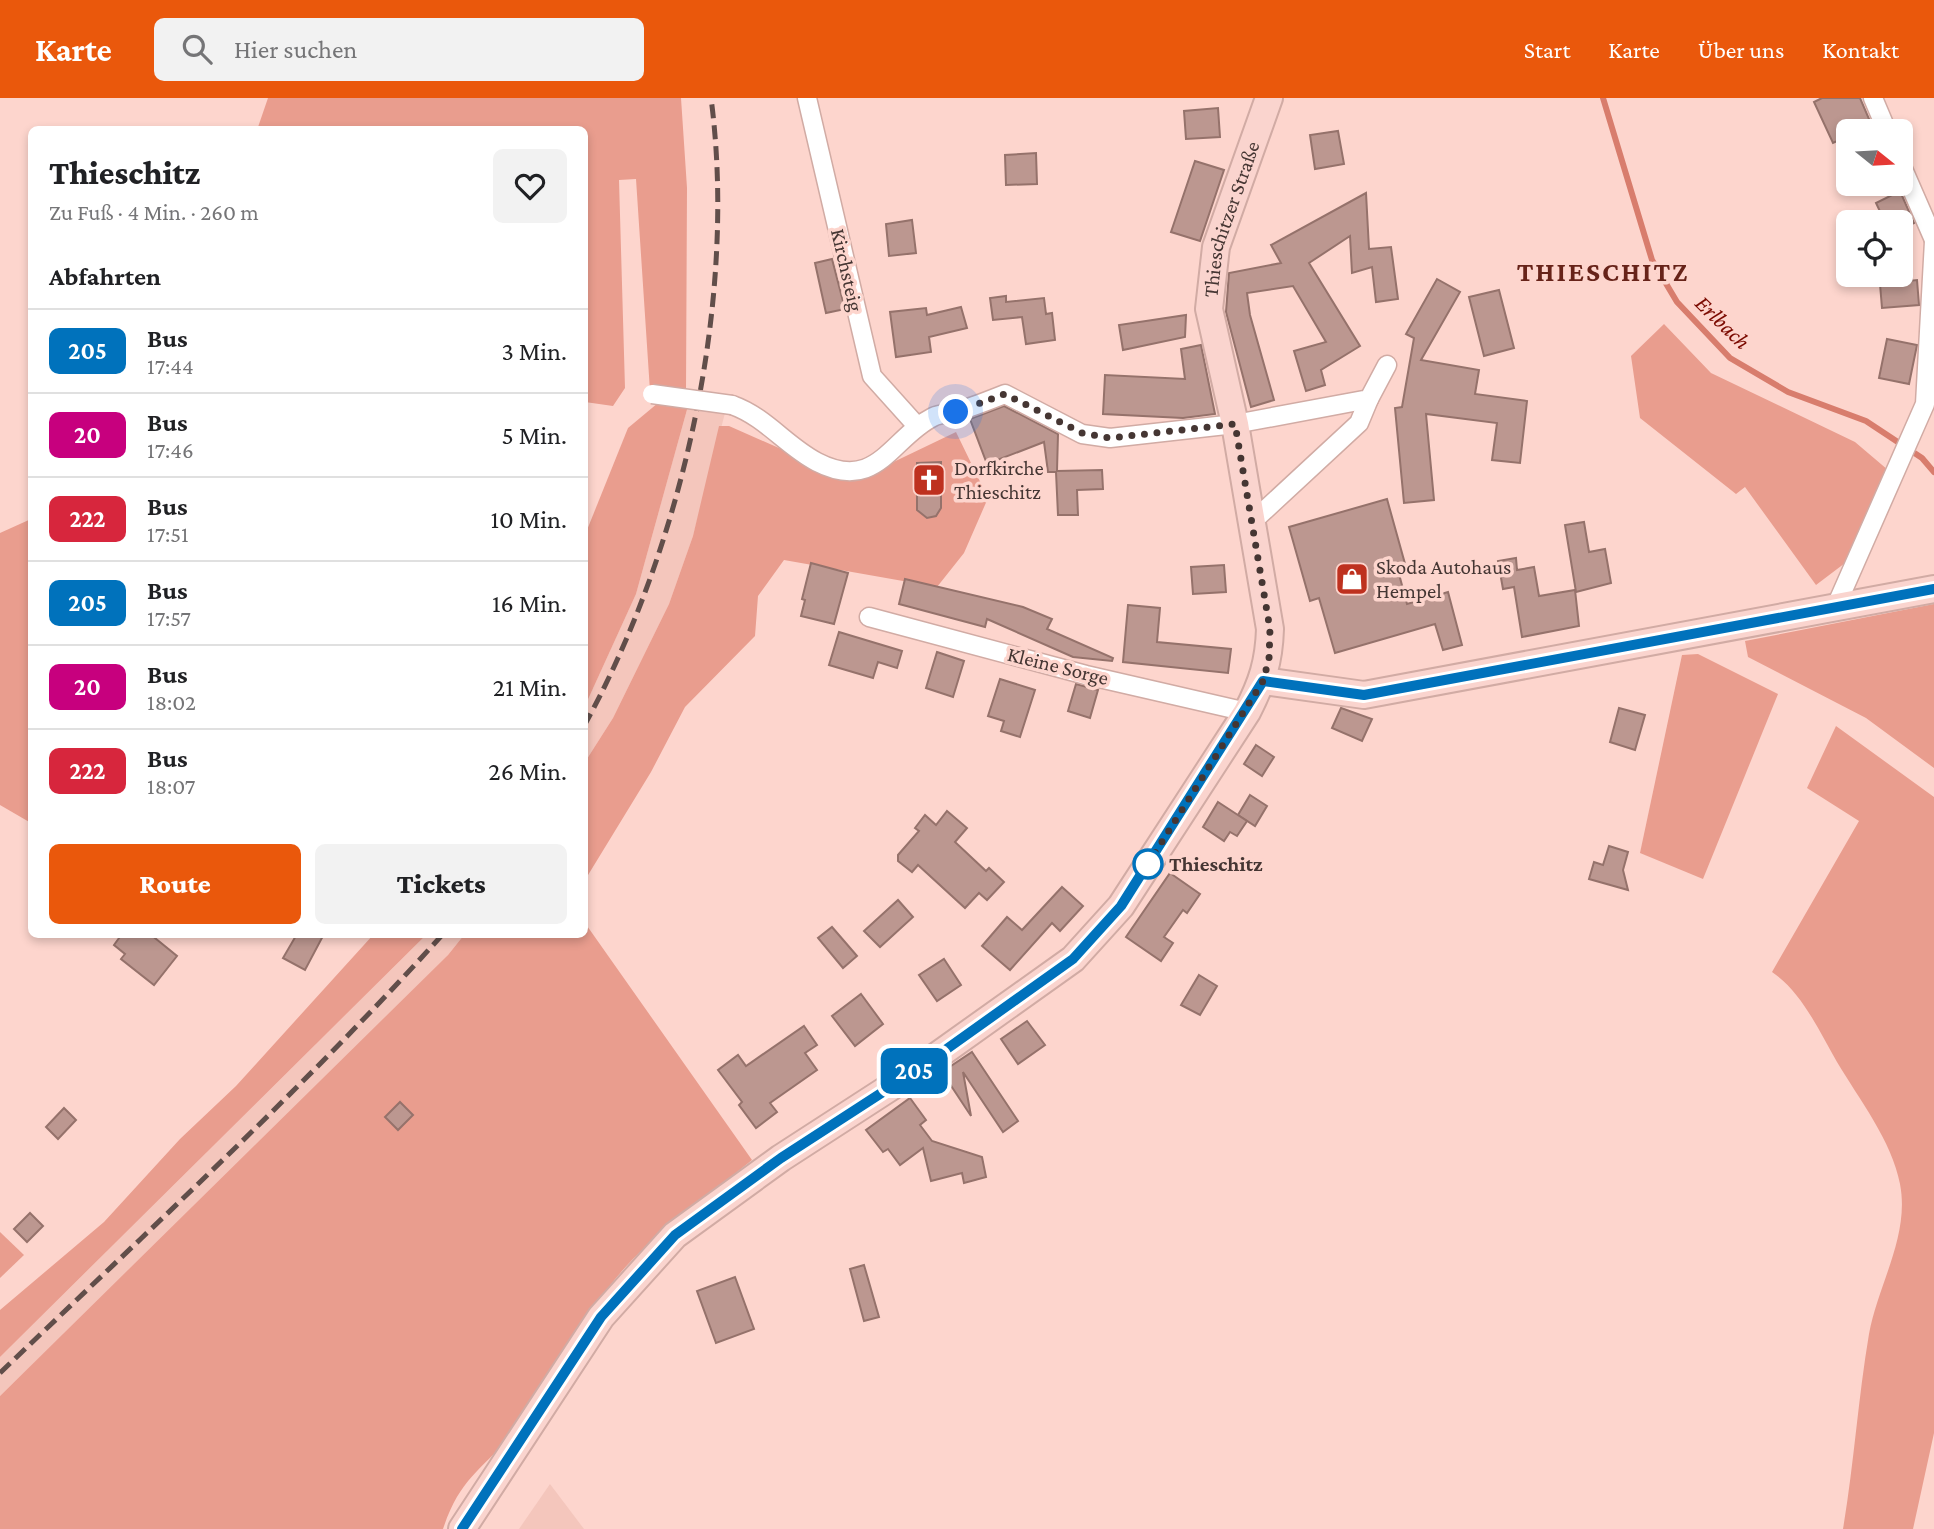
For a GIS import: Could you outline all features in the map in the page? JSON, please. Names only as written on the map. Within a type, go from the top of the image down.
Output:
[{"type":"main road","name":"Thieschitzer Straße","points":[[462,1529],[601,1317],[675,1235],[781,1158],[920,1068],[1073,959],[1121,906],[1247,712],[1263,681],[1269,659],[1270,629],[1235,424],[1209,309],[1216,247],[1269,98]]},
{"type":"main road","points":[[1263,681],[1364,695],[1934,589]]},
{"type":"street","name":"Kirchsteig","points":[[807,98],[872,376],[917,426]]},
{"type":"street","points":[[1873,98],[1882,119]]},
{"type":"street","points":[[1836,606],[1910,444],[1925,404],[1934,240],[1913,192]]},
{"type":"street","points":[[1251,523],[1359,423],[1387,365]]},
{"type":"street","points":[[652,394],[732,405],[752,414],[820,464],[851,471],[881,462],[917,426],[936,415],[956,412],[1005,394],[1082,433],[1110,438],[1235,424],[1369,399]]},
{"type":"street","name":"Kleine Sorge","points":[[869,617],[1086,675],[1247,712]]},
{"type":"shaded area","points":[[268,98],[681,98],[687,188],[686,390],[672,388],[650,391],[636,179],[619,180],[625,388],[613,406],[588,402],[588,126],[258,126]]},
{"type":"shaded area","points":[[1664,324],[1711,373],[1855,442],[1888,470],[1849,560],[1816,585],[1745,487],[1736,494],[1640,418],[1631,356]]},
{"type":"shaded area","points":[[658,403],[688,406],[636,594],[588,699],[588,528],[628,428]]},
{"type":"shaded area","points":[[688,406],[725,413],[693,536],[669,604],[613,718],[588,757],[588,699],[636,594]]},
{"type":"shaded area","points":[[719,426],[729,426],[824,468],[881,468],[956,432],[988,498],[964,553],[937,587],[784,560],[758,596],[755,636],[685,707],[651,772],[588,875],[588,757],[613,718],[669,604],[693,536]]},
{"type":"shaded area","points":[[28,520],[28,821],[0,805],[0,533]]},
{"type":"shaded area","points":[[1934,604],[1934,768],[1866,718],[1748,657],[1745,641]]},
{"type":"shaded area","points":[[1698,654],[1778,694],[1703,879],[1640,853],[1682,655]]},
{"type":"shaded area","points":[[1836,726],[1934,797],[1934,1433],[1913,1529],[1843,1529],[1869,1334],[1901,1222],[1902,1203],[1896,1168],[1882,1136],[1801,1001],[1783,980],[1772,972],[1859,821],[1807,788]]},
{"type":"shaded area","points":[[588,927],[752,1160],[661,1233],[615,1279],[527,1414],[456,1498],[443,1529],[0,1529],[0,1396],[448,955],[462,938],[588,938]]},
{"type":"shaded area","points":[[370,938],[423,938],[0,1357],[0,1310],[104,1222],[180,1139],[236,1086]]},
{"type":"shaded area","points":[[423,938],[462,938],[448,955],[290,1114],[0,1396],[0,1357]]},
{"type":"shaded area","points":[[0,1232],[24,1255],[0,1278]]},
{"type":"shaded area","points":[[550,1484],[584,1529],[519,1529]]},
{"type":"building","points":[[1822,98],[1860,98],[1869,119],[1836,119],[1836,142],[1833,143],[1814,102]]},
{"type":"building","points":[[1218,108],[1220,137],[1186,139],[1184,111]]},
{"type":"building","points":[[1338,131],[1344,164],[1315,169],[1310,135]]},
{"type":"building","points":[[1036,153],[1037,184],[1006,185],[1005,155]]},
{"type":"building","points":[[1195,161],[1224,170],[1200,241],[1171,232]]},
{"type":"building","points":[[1366,193],[1369,249],[1391,247],[1398,299],[1376,302],[1372,267],[1352,273],[1350,236],[1309,263],[1360,346],[1321,370],[1325,385],[1306,391],[1294,351],[1326,342],[1293,286],[1247,293],[1250,315],[1274,400],[1251,407],[1226,312],[1229,273],[1281,263],[1271,245]]},
{"type":"building","points":[[1890,196],[1902,196],[1908,210],[1879,210],[1876,203]]},
{"type":"building","points":[[912,220],[916,253],[889,256],[886,224]]},
{"type":"building","points":[[832,259],[845,309],[826,313],[815,263]]},
{"type":"building","points":[[1437,279],[1460,292],[1421,360],[1479,370],[1475,394],[1527,401],[1520,463],[1492,460],[1497,423],[1426,414],[1434,500],[1404,503],[1395,408],[1402,407],[1414,338],[1406,334]]},
{"type":"building","points":[[1913,280],[1917,280],[1919,305],[1882,308],[1880,287],[1913,287]]},
{"type":"building","points":[[1499,290],[1514,348],[1484,356],[1469,297]]},
{"type":"building","points":[[1006,296],[1006,302],[1044,298],[1046,314],[1052,313],[1055,340],[1026,344],[1022,317],[993,320],[990,298]]},
{"type":"building","points":[[961,307],[967,328],[929,337],[931,352],[896,357],[890,312],[926,308],[927,315]]},
{"type":"building","points":[[1186,315],[1185,337],[1123,350],[1119,325]]},
{"type":"building","points":[[1887,339],[1917,345],[1909,384],[1879,378]]},
{"type":"building","points":[[1201,345],[1215,414],[1183,418],[1103,414],[1105,375],[1185,379],[1181,349]]},
{"type":"building","points":[[1004,406],[1058,434],[1057,471],[1102,470],[1103,489],[1077,490],[1078,515],[1058,515],[1056,472],[1048,472],[1044,442],[987,464],[970,419]]},
{"type":"building","name":"Dorfkirche Thieschitz","points":[[941,462],[941,508],[936,516],[927,518],[917,510],[917,463]]},
{"type":"building","name":"Skoda Autohaus Hempel","points":[[1387,499],[1407,571],[1399,574],[1407,604],[1448,592],[1462,645],[1443,650],[1435,624],[1335,653],[1319,598],[1310,601],[1289,527]]},
{"type":"building","points":[[1584,522],[1589,552],[1605,549],[1611,583],[1576,592],[1565,525]]},
{"type":"building","points":[[1516,558],[1517,570],[1534,567],[1539,596],[1575,590],[1579,626],[1522,637],[1514,587],[1503,589],[1498,561]]},
{"type":"building","points":[[811,563],[848,573],[834,624],[801,616],[805,600],[802,599]]},
{"type":"building","points":[[1224,565],[1226,592],[1193,594],[1191,567]]},
{"type":"building","points":[[905,579],[1023,607],[1052,619],[1047,629],[1113,658],[1112,661],[1073,657],[987,619],[985,627],[899,604]]},
{"type":"building","points":[[1128,605],[1160,608],[1157,642],[1231,649],[1228,673],[1123,662]]},
{"type":"building","points":[[839,632],[902,651],[897,668],[878,662],[873,678],[829,665]]},
{"type":"building","points":[[937,652],[964,661],[953,697],[926,688]]},
{"type":"building","points":[[1000,679],[1035,690],[1020,737],[1001,731],[1004,721],[988,716]]},
{"type":"building","points":[[1076,684],[1098,690],[1090,718],[1068,711]]},
{"type":"building","points":[[1341,708],[1372,719],[1362,741],[1332,728]]},
{"type":"building","points":[[1619,708],[1645,715],[1635,750],[1610,742]]},
{"type":"building","points":[[1256,745],[1274,757],[1262,776],[1244,764]]},
{"type":"building","points":[[1250,795],[1267,806],[1255,826],[1238,815]]},
{"type":"building","points":[[1218,802],[1247,821],[1237,836],[1230,832],[1224,841],[1203,827]]},
{"type":"building","points":[[947,811],[967,828],[955,842],[986,871],[989,868],[1004,882],[987,900],[979,893],[965,908],[918,865],[912,872],[898,861],[898,855],[919,831],[915,828],[925,815],[936,825]]},
{"type":"building","points":[[1609,846],[1628,852],[1623,870],[1628,890],[1589,879],[1594,862],[1603,865]]},
{"type":"building","points":[[1170,873],[1200,894],[1187,913],[1183,910],[1164,937],[1173,943],[1161,961],[1126,937]]},
{"type":"building","points":[[1062,887],[1083,906],[1060,931],[1052,923],[1010,970],[982,946],[1007,917],[1022,930]]},
{"type":"building","points":[[898,900],[913,917],[880,947],[864,931]]},
{"type":"building","points":[[832,927],[857,956],[843,968],[818,938]]},
{"type":"building","points":[[119,938],[155,938],[177,956],[154,985],[121,959],[125,954],[114,945]]},
{"type":"building","points":[[295,938],[322,938],[305,970],[283,958]]},
{"type":"building","points":[[944,959],[961,985],[937,1001],[919,975]]},
{"type":"building","points":[[1199,975],[1217,986],[1200,1015],[1181,1005]]},
{"type":"building","points":[[861,994],[883,1024],[855,1046],[832,1016]]},
{"type":"building","points":[[1027,1021],[1045,1045],[1018,1064],[1001,1039]]},
{"type":"building","points":[[804,1026],[817,1045],[805,1053],[817,1070],[770,1103],[777,1112],[756,1128],[739,1105],[742,1102],[718,1070],[738,1055],[746,1066]]},
{"type":"building","points":[[972,1052],[1018,1121],[1003,1132],[963,1072],[971,1116],[942,1072]]},
{"type":"building","points":[[910,1098],[926,1120],[920,1125],[932,1141],[982,1157],[986,1177],[964,1183],[962,1173],[931,1181],[923,1148],[900,1165],[888,1149],[883,1152],[866,1130]]},
{"type":"building","points":[[400,1102],[413,1115],[398,1130],[385,1117]]},
{"type":"building","points":[[64,1108],[76,1120],[58,1139],[46,1127]]},
{"type":"building","points":[[30,1213],[43,1226],[27,1242],[14,1229]]},
{"type":"building","points":[[864,1265],[879,1317],[864,1321],[850,1269]]},
{"type":"building","points":[[735,1277],[754,1329],[716,1343],[697,1291]]},
{"type":"waterway","name":"Erlbach","points":[[1603,98],[1652,260],[1677,302],[1730,358],[1788,392],[1866,421],[1922,458],[1934,472]]},
{"type":"railway","points":[[588,718],[619,656],[649,582],[674,503],[694,421],[709,339],[716,256],[717,176],[711,98]]},
{"type":"railway","points":[[0,1373],[281,1103],[439,938]]},
{"type":"bus line","name":"205","points":[[462,1529],[601,1317],[675,1235],[781,1158],[920,1068],[1073,959],[1121,906],[1247,712],[1263,681],[1364,695],[1934,589]]},
{"type":"place","name":"Dorfkirche Thieschitz","points":[[929,480]]},
{"type":"place","name":"Skoda Autohaus Hempel","points":[[1352,579]]},
{"type":"place","name":"Thieschitz","points":[[1148,864]]},
{"type":"district","name":"THIESCHITZ","points":[[1603,271]]},
{"type":"route","points":[[956,412],[1005,394],[1082,433],[1110,438],[1235,424],[1270,629],[1269,659],[1263,681],[1247,712],[1148,864]]}]
